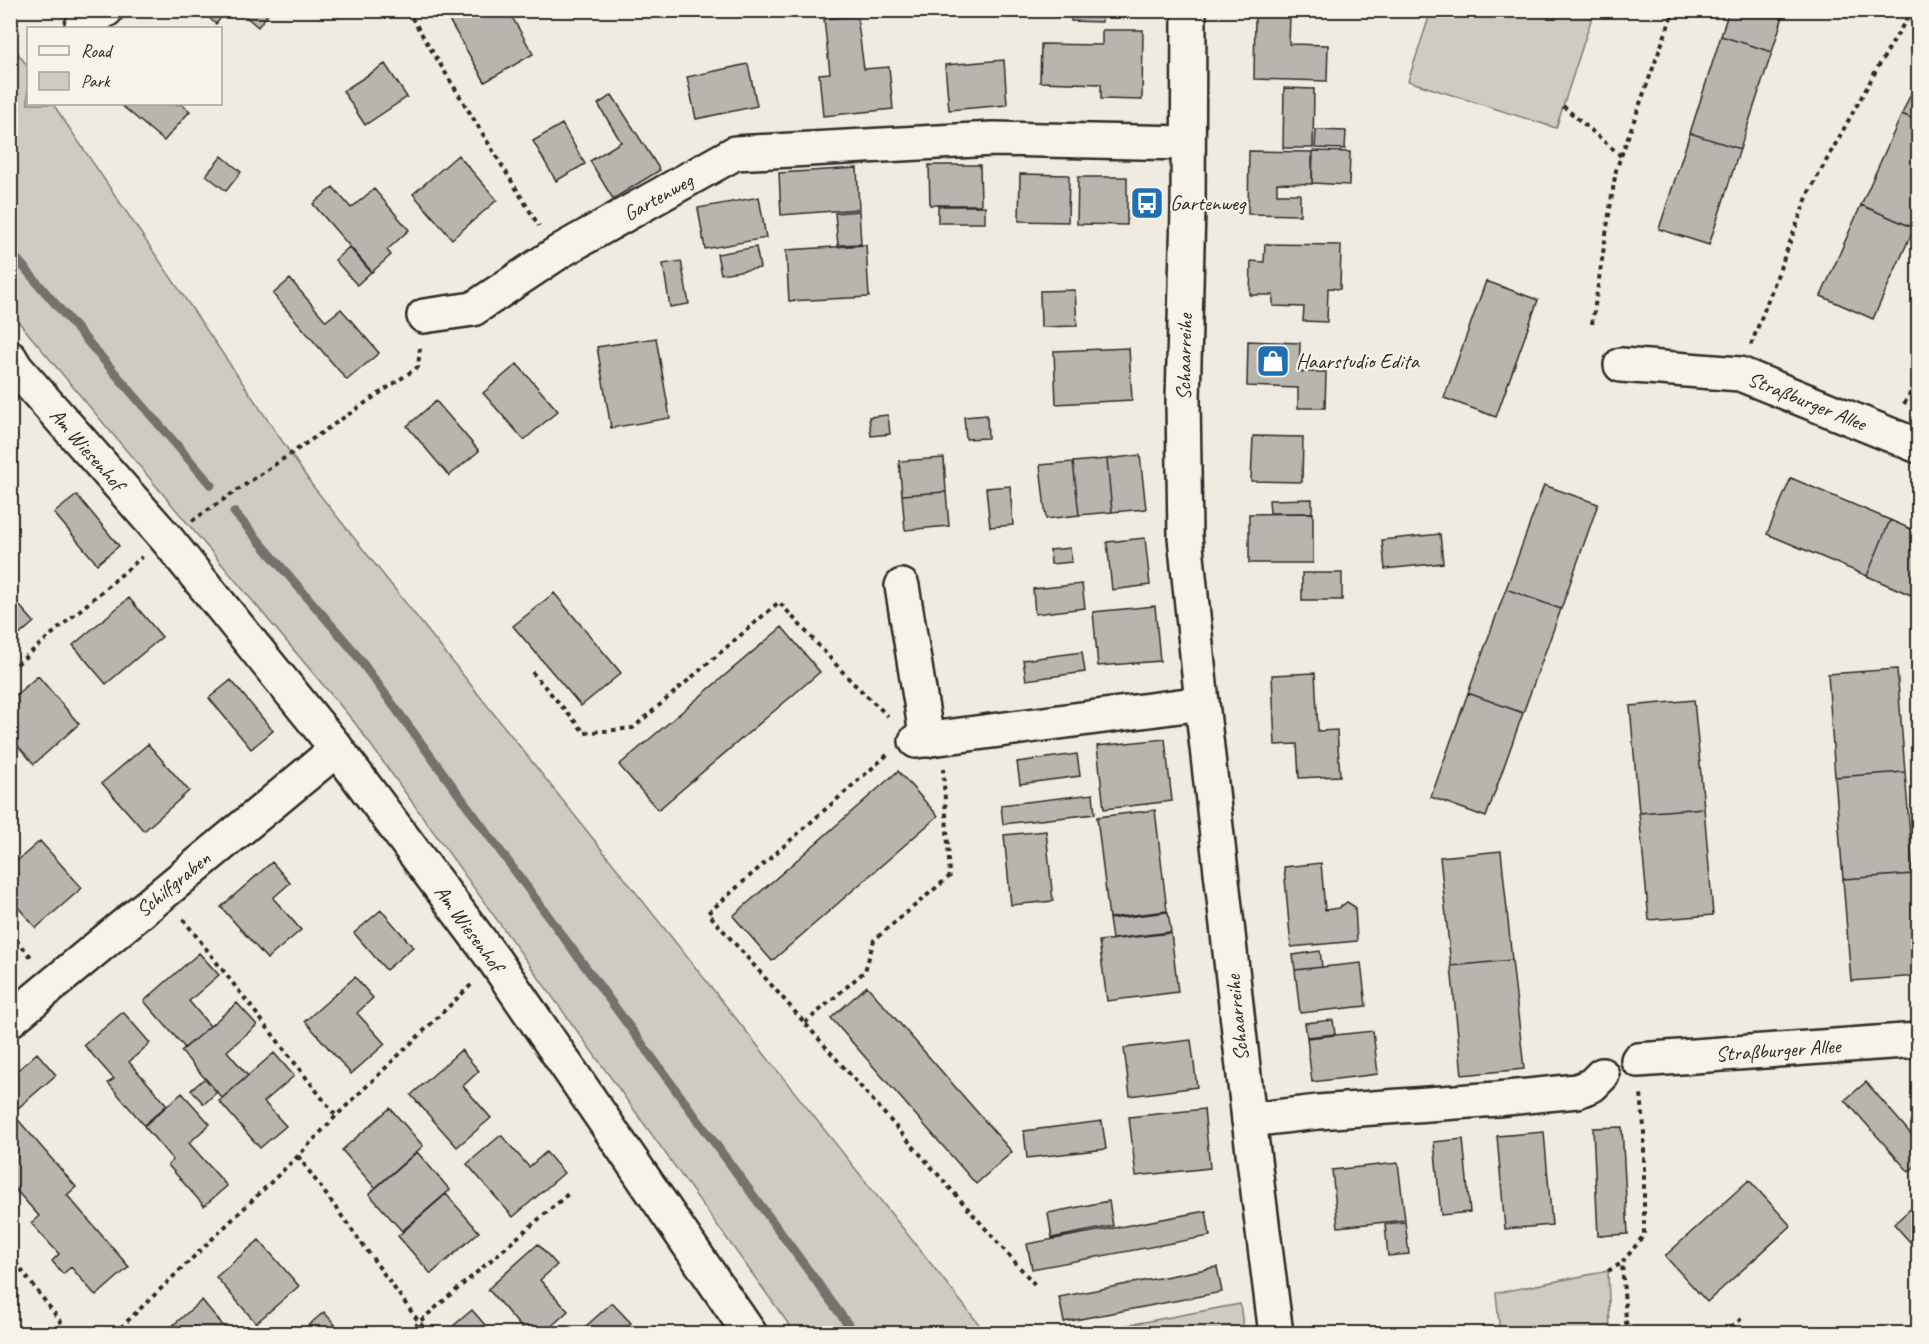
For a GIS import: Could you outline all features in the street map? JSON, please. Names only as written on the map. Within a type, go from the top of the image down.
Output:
[{"type":"street","name":"Schaarreihe","points":[[1189,10],[1188,209],[1183,390],[1184,517],[1202,703],[1249,1120],[1276,1334]]},
{"type":"street","name":"Gartenweg","points":[[422,327],[473,309],[562,250],[735,153],[993,139],[1188,143]]},
{"type":"street","name":"Am Wiesenhof","points":[[10,358],[16,368],[166,538],[337,749],[495,961],[750,1334]]},
{"type":"street","name":"Straßburger Allee","points":[[1621,365],[1740,374],[1918,446]]},
{"type":"street","points":[[902,586],[928,740],[1202,703]]},
{"type":"street","name":"Schilfgraben","points":[[10,1020],[337,749]]},
{"type":"street","name":"Straßburger Allee","points":[[1638,1060],[1918,1040]]},
{"type":"street","points":[[1249,1120],[1386,1106],[1577,1091],[1592,1085],[1602,1075]]},
{"type":"path","points":[[407,10],[537,224],[562,250]]},
{"type":"path","points":[[1592,324],[1616,170],[1674,10]]},
{"type":"path","points":[[1740,374],[1809,192],[1912,10]]},
{"type":"path","points":[[1563,106],[1621,156]]},
{"type":"path","points":[[10,670],[166,538],[418,368],[422,327]]},
{"type":"path","points":[[532,672],[585,733],[633,728],[779,602],[851,681],[928,740],[950,876],[874,940],[865,971],[805,1023]]},
{"type":"path","points":[[928,740],[896,747],[708,913],[1036,1286]]},
{"type":"path","points":[[163,892],[336,1116]]},
{"type":"path","points":[[114,1334],[495,961]]},
{"type":"path","points":[[1608,1271],[1622,1263],[1644,1235],[1644,1127],[1638,1060]]},
{"type":"path","points":[[298,1156],[429,1334]]},
{"type":"path","points":[[409,1334],[419,1322],[568,1194]]},
{"type":"path","points":[[10,1255],[70,1334]]},
{"type":"path","points":[[1622,1263],[1627,1334]]},
{"type":"path","points":[[1725,1334],[1744,1316]]},
{"type":"green space","points":[[1431,11],[1594,11],[1556,128],[1408,81]]},
{"type":"green space","points":[[10,42],[27,66],[27,105],[54,105],[312,485],[986,1333],[795,1333],[355,723],[11,313]]},
{"type":"green space","points":[[1608,1271],[1610,1333],[1500,1333],[1496,1293]]},
{"type":"green space","points":[[1240,1304],[1244,1333],[1086,1333]]},
{"type":"building","points":[[200,10],[227,10],[216,24]]},
{"type":"building","points":[[238,10],[271,10],[258,27]]},
{"type":"building","points":[[464,10],[508,10],[533,54],[485,82],[449,20]]},
{"type":"building","points":[[1071,10],[1102,10],[1102,22],[1071,21]]},
{"type":"building","points":[[1729,10],[1785,10],[1772,52],[1721,36]]},
{"type":"building","points":[[1255,15],[1290,15],[1289,44],[1328,45],[1327,81],[1254,79]]},
{"type":"building","points":[[857,16],[864,69],[889,67],[893,109],[823,116],[819,74],[830,73],[824,19]]},
{"type":"building","points":[[1102,30],[1143,30],[1142,100],[1101,99],[1101,84],[1040,82],[1041,44],[1102,45]]},
{"type":"building","points":[[1721,36],[1772,52],[1740,149],[1690,133]]},
{"type":"building","points":[[1004,60],[1007,105],[949,110],[945,65]]},
{"type":"building","points":[[385,64],[407,97],[365,125],[343,91]]},
{"type":"building","points":[[748,64],[757,106],[696,119],[687,77]]},
{"type":"building","points":[[1918,77],[1918,121],[1902,114]]},
{"type":"building","points":[[1284,88],[1314,89],[1313,148],[1283,148]]},
{"type":"building","points":[[612,95],[660,170],[613,199],[590,161],[621,142],[598,104]]},
{"type":"building","points":[[121,105],[182,105],[190,111],[164,141]]},
{"type":"building","points":[[1902,114],[1918,121],[1918,217],[1914,228],[1861,205]]},
{"type":"building","points":[[562,124],[585,164],[556,181],[533,141]]},
{"type":"building","points":[[1316,130],[1346,131],[1345,149],[1315,148]]},
{"type":"building","points":[[1690,133],[1740,149],[1709,245],[1659,229]]},
{"type":"building","points":[[1249,151],[1312,152],[1312,184],[1277,183],[1277,194],[1300,194],[1300,215],[1248,214]]},
{"type":"building","points":[[1313,151],[1350,152],[1349,185],[1312,183]]},
{"type":"building","points":[[458,155],[497,200],[452,239],[413,194]]},
{"type":"building","points":[[222,156],[241,172],[226,191],[206,175]]},
{"type":"building","points":[[929,165],[980,165],[981,205],[930,205]]},
{"type":"building","points":[[857,168],[859,209],[781,215],[779,173]]},
{"type":"building","points":[[1020,174],[1069,175],[1068,222],[1019,221]]},
{"type":"building","points":[[1078,177],[1127,177],[1127,225],[1077,224]]},
{"type":"building","points":[[333,187],[351,208],[374,189],[409,230],[387,250],[391,255],[372,272],[313,204]]},
{"type":"building","points":[[759,197],[766,238],[705,249],[698,208]]},
{"type":"building","points":[[1861,205],[1914,228],[1873,319],[1821,296]]},
{"type":"building","points":[[938,206],[985,206],[985,223],[938,223]]},
{"type":"building","points":[[859,211],[861,244],[838,245],[835,213]]},
{"type":"building","points":[[1265,244],[1341,245],[1340,289],[1328,288],[1327,322],[1303,321],[1304,307],[1273,306],[1273,295],[1250,295],[1251,261],[1264,262]]},
{"type":"building","points":[[866,245],[869,297],[789,301],[786,250]]},
{"type":"building","points":[[349,247],[371,272],[357,285],[335,260]]},
{"type":"building","points":[[756,247],[760,268],[721,274],[717,254]]},
{"type":"building","points":[[681,261],[689,304],[670,307],[663,264]]},
{"type":"building","points":[[290,279],[326,321],[341,309],[379,353],[347,380],[273,294]]},
{"type":"building","points":[[1486,281],[1538,300],[1496,417],[1444,398]]},
{"type":"building","points":[[1075,290],[1077,326],[1041,327],[1040,291]]},
{"type":"building","points":[[656,338],[670,418],[611,428],[597,347]]},
{"type":"building","points":[[1248,341],[1300,343],[1299,372],[1326,372],[1325,408],[1298,408],[1298,388],[1247,386]]},
{"type":"building","points":[[1129,348],[1132,400],[1056,404],[1054,351]]},
{"type":"building","points":[[517,364],[558,411],[524,440],[483,393]]},
{"type":"building","points":[[436,401],[479,451],[449,476],[407,426]]},
{"type":"building","points":[[888,415],[890,434],[871,436],[869,417]]},
{"type":"building","points":[[987,415],[988,438],[966,439],[964,417]]},
{"type":"building","points":[[1253,436],[1303,437],[1302,482],[1251,481]]},
{"type":"building","points":[[1140,455],[1146,509],[1112,512],[1107,459]]},
{"type":"building","points":[[944,458],[946,492],[902,495],[899,461]]},
{"type":"building","points":[[1107,459],[1112,512],[1079,515],[1073,462]]},
{"type":"building","points":[[1073,462],[1079,515],[1046,519],[1040,465]]},
{"type":"building","points":[[1791,478],[1890,520],[1867,576],[1767,534]]},
{"type":"building","points":[[1544,485],[1598,504],[1561,609],[1506,589]]},
{"type":"building","points":[[1010,486],[1013,525],[990,527],[986,488]]},
{"type":"building","points":[[946,492],[949,526],[905,530],[902,495]]},
{"type":"building","points":[[77,495],[119,546],[97,564],[54,513]]},
{"type":"building","points":[[1312,499],[1312,513],[1270,513],[1269,500]]},
{"type":"building","points":[[1313,513],[1313,563],[1249,563],[1249,514]]},
{"type":"building","points":[[1890,520],[1918,532],[1918,598],[1867,576]]},
{"type":"building","points":[[1440,534],[1443,563],[1385,569],[1382,540]]},
{"type":"building","points":[[1145,538],[1150,585],[1112,590],[1107,542]]},
{"type":"building","points":[[1070,548],[1072,562],[1051,564],[1050,550]]},
{"type":"building","points":[[1302,573],[1342,573],[1342,600],[1302,600]]},
{"type":"building","points":[[1082,584],[1085,608],[1035,614],[1033,589]]},
{"type":"building","points":[[1506,589],[1561,609],[1523,713],[1468,693]]},
{"type":"building","points":[[554,593],[621,673],[581,706],[513,626]]},
{"type":"building","points":[[10,595],[34,622],[10,643]]},
{"type":"building","points":[[129,598],[162,637],[106,684],[73,645]]},
{"type":"building","points":[[1155,606],[1160,661],[1098,666],[1093,612]]},
{"type":"building","points":[[782,627],[820,672],[658,810],[619,765]]},
{"type":"building","points":[[1082,652],[1085,672],[1026,680],[1023,660]]},
{"type":"building","points":[[1897,669],[1905,772],[1835,777],[1828,674]]},
{"type":"building","points":[[1315,673],[1318,731],[1337,730],[1340,776],[1299,778],[1297,744],[1275,745],[1272,675]]},
{"type":"building","points":[[38,676],[79,724],[34,764],[10,737],[10,700]]},
{"type":"building","points":[[231,680],[273,731],[251,749],[209,698]]},
{"type":"building","points":[[1468,693],[1523,713],[1486,817],[1431,797]]},
{"type":"building","points":[[1694,700],[1704,808],[1639,813],[1630,706]]},
{"type":"building","points":[[1165,739],[1172,801],[1104,809],[1097,746]]},
{"type":"building","points":[[148,744],[189,791],[144,831],[102,783]]},
{"type":"building","points":[[1077,754],[1080,776],[1020,784],[1017,762]]},
{"type":"building","points":[[898,771],[938,816],[772,961],[733,916]]},
{"type":"building","points":[[1905,772],[1913,874],[1843,879],[1835,777]]},
{"type":"building","points":[[1093,794],[1095,814],[1003,824],[1001,805]]},
{"type":"building","points":[[1704,808],[1713,915],[1649,920],[1639,813]]},
{"type":"building","points":[[1155,810],[1167,911],[1109,918],[1097,817]]},
{"type":"building","points":[[1046,831],[1053,901],[1011,905],[1004,835]]},
{"type":"building","points":[[40,841],[82,888],[36,928],[10,898],[10,867]]},
{"type":"building","points":[[1501,851],[1512,960],[1451,966],[1440,857]]},
{"type":"building","points":[[272,862],[290,883],[273,898],[301,930],[267,959],[221,907]]},
{"type":"building","points":[[1321,863],[1325,910],[1339,908],[1347,902],[1355,907],[1357,941],[1291,947],[1284,867]]},
{"type":"building","points":[[1913,874],[1918,976],[1851,981],[1843,879]]},
{"type":"building","points":[[381,910],[413,947],[386,970],[354,933]]},
{"type":"building","points":[[1168,912],[1171,932],[1112,939],[1109,919]]},
{"type":"building","points":[[1171,933],[1178,992],[1107,1001],[1099,941]]},
{"type":"building","points":[[1320,951],[1322,967],[1295,970],[1293,955]]},
{"type":"building","points":[[199,953],[219,975],[189,1001],[210,1026],[185,1048],[144,1001]]},
{"type":"building","points":[[1512,960],[1524,1069],[1462,1075],[1451,966]]},
{"type":"building","points":[[1361,963],[1366,1006],[1300,1013],[1295,970]]},
{"type":"building","points":[[355,977],[373,998],[357,1013],[385,1044],[351,1074],[305,1021]]},
{"type":"building","points":[[867,986],[1012,1152],[976,1184],[831,1018]]},
{"type":"building","points":[[237,1003],[257,1025],[227,1051],[248,1076],[222,1098],[181,1051]]},
{"type":"building","points":[[123,1012],[150,1043],[129,1062],[167,1105],[144,1125],[108,1083],[114,1079],[84,1045]]},
{"type":"building","points":[[1333,1020],[1335,1034],[1307,1037],[1305,1023]]},
{"type":"building","points":[[1373,1031],[1378,1074],[1312,1082],[1307,1038]]},
{"type":"building","points":[[1191,1040],[1197,1087],[1130,1096],[1124,1048]]},
{"type":"building","points":[[461,1050],[479,1071],[463,1086],[491,1118],[457,1147],[411,1095]]},
{"type":"building","points":[[37,1053],[56,1075],[10,1115],[10,1077]]},
{"type":"building","points":[[274,1053],[294,1076],[264,1102],[286,1126],[260,1148],[219,1101]]},
{"type":"building","points":[[205,1078],[217,1092],[204,1104],[191,1090]]},
{"type":"building","points":[[1866,1082],[1918,1142],[1918,1163],[1909,1172],[1845,1100]]},
{"type":"building","points":[[182,1093],[210,1124],[189,1143],[227,1186],[204,1206],[168,1165],[173,1160],[144,1126]]},
{"type":"building","points":[[390,1108],[423,1146],[375,1188],[342,1150]]},
{"type":"building","points":[[1204,1109],[1210,1168],[1136,1176],[1129,1117]]},
{"type":"building","points":[[13,1114],[76,1187],[67,1195],[129,1267],[96,1296],[71,1267],[63,1274],[52,1261],[59,1254],[31,1223],[39,1216],[15,1189],[10,1193],[10,1116]]},
{"type":"building","points":[[1102,1121],[1106,1149],[1027,1158],[1024,1131]]},
{"type":"building","points":[[1622,1127],[1628,1234],[1598,1236],[1593,1128]]},
{"type":"building","points":[[1544,1132],[1552,1225],[1505,1229],[1497,1136]]},
{"type":"building","points":[[501,1135],[529,1167],[546,1152],[564,1173],[513,1217],[467,1164]]},
{"type":"building","points":[[1463,1139],[1470,1212],[1441,1215],[1434,1142]]},
{"type":"building","points":[[417,1152],[450,1190],[402,1231],[369,1194]]},
{"type":"building","points":[[1398,1163],[1405,1220],[1338,1227],[1332,1170]]},
{"type":"building","points":[[1749,1180],[1791,1226],[1707,1302],[1665,1256]]},
{"type":"building","points":[[446,1194],[479,1232],[431,1274],[398,1236]]},
{"type":"building","points":[[1109,1201],[1113,1226],[1052,1238],[1048,1213]]},
{"type":"building","points":[[1918,1202],[1918,1251],[1894,1224]]},
{"type":"building","points":[[1206,1211],[1210,1236],[1032,1269],[1027,1244]]},
{"type":"building","points":[[1405,1222],[1409,1254],[1388,1256],[1385,1224]]},
{"type":"building","points":[[259,1240],[299,1286],[256,1323],[216,1277]]},
{"type":"building","points":[[538,1244],[557,1265],[540,1280],[568,1311],[543,1334],[527,1334],[488,1289]]},
{"type":"building","points":[[1217,1267],[1222,1292],[1064,1322],[1059,1297]]},
{"type":"building","points":[[202,1300],[230,1334],[163,1334]]},
{"type":"building","points":[[612,1303],[631,1323],[619,1334],[577,1334]]},
{"type":"building","points":[[472,1310],[493,1334],[460,1334],[453,1326]]},
{"type":"building","points":[[324,1312],[343,1334],[298,1334]]},
{"type":"waterway","points":[[10,251],[211,485]]},
{"type":"waterway","points":[[234,512],[352,649],[855,1334]]},
{"type":"place","name":"Gartenweg","points":[[1147,203]]},
{"type":"place","name":"Haarstudio Edita","points":[[1273,361]]}]
